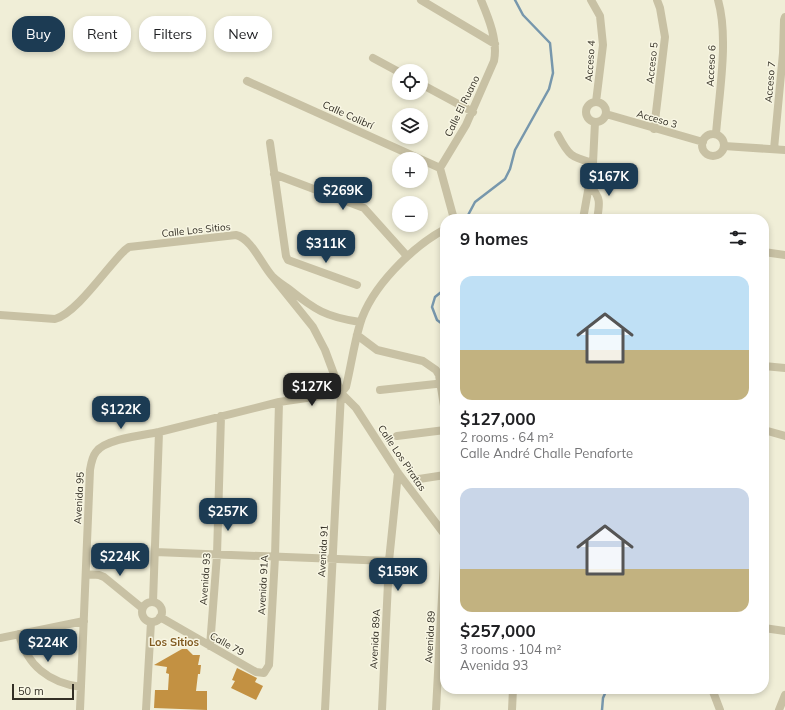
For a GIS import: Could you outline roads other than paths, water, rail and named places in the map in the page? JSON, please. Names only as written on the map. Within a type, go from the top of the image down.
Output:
[{"type":"street","points":[[421,0],[495,44]]},
{"type":"street","name":"Calle El Ruano","points":[[440,168],[462,134],[473,112],[494,61],[495,44],[492,29],[481,0]]},
{"type":"street","name":"Acceso 4","points":[[591,0],[600,16],[603,45],[596,102]]},
{"type":"street","name":"Acceso 5","points":[[654,129],[665,37],[660,8],[657,0]]},
{"type":"street","name":"Acceso 6","points":[[716,134],[722,40],[720,7],[718,0]]},
{"type":"street","name":"Acceso 7","points":[[774,149],[785,17]]},
{"type":"street","points":[[373,58],[392,68]]},
{"type":"street","name":"Calle Colibrí","points":[[247,81],[440,168]]},
{"type":"street","points":[[428,88],[473,112]]},
{"type":"street","points":[[600,102],[605,107],[606,114],[602,120],[596,122],[592,121],[587,116],[586,110],[590,104],[600,102]]},
{"type":"street","name":"Acceso 3","points":[[606,114],[703,142]]},
{"type":"street","points":[[584,214],[593,163],[596,122]]},
{"type":"street","points":[[716,134],[721,137],[724,146],[719,155],[712,156],[703,149],[703,142],[706,136],[716,134]]},
{"type":"street","points":[[558,135],[565,149],[574,157],[593,163]]},
{"type":"street","points":[[270,143],[286,256],[288,260],[356,285]]},
{"type":"street","points":[[724,146],[785,150]]},
{"type":"street","points":[[440,168],[453,214]]},
{"type":"street","points":[[274,174],[364,208],[407,256]]},
{"type":"street","points":[[589,185],[599,198],[597,214]]},
{"type":"street","points":[[342,393],[346,387],[360,322],[369,303],[391,273],[407,256],[428,239],[440,232]]},
{"type":"street","name":"Calle Los Sitios","points":[[0,315],[55,319],[61,317],[80,300],[124,250],[140,246],[239,236],[249,243],[272,276],[308,305],[333,317],[360,322]]},
{"type":"street","points":[[769,253],[785,255]]},
{"type":"street","points":[[272,276],[313,327],[325,350],[342,393]]},
{"type":"street","points":[[357,335],[385,354],[414,358],[430,365],[440,377]]},
{"type":"street","points":[[769,366],[785,368]]},
{"type":"street","points":[[380,390],[440,383]]},
{"type":"street","name":"Avenida 95","points":[[80,710],[90,470],[96,452],[101,447],[110,443],[221,416],[280,402],[342,393]]},
{"type":"street","name":"Calle Los Piratas","points":[[342,393],[356,408],[398,473],[440,528]]},
{"type":"street","name":"Avenida 91","points":[[325,710],[342,393]]},
{"type":"street","name":"Avenida 91A","points":[[264,673],[269,665],[275,557],[280,402]]},
{"type":"street","name":"Avenida 93","points":[[210,646],[217,555],[221,416]]},
{"type":"street","points":[[397,436],[440,431]]},
{"type":"street","points":[[769,431],[785,436]]},
{"type":"street","points":[[153,602],[159,432]]},
{"type":"street","name":"Avenida 89A","points":[[382,710],[389,561],[398,473]]},
{"type":"street","points":[[419,479],[440,476]]},
{"type":"street","points":[[155,552],[389,561]]},
{"type":"street","points":[[86,574],[99,575],[104,578],[142,608]]},
{"type":"street","points":[[153,602],[162,609],[158,620],[151,622],[142,615],[142,608],[146,603],[153,602]]},
{"type":"street","name":"Calle 79","points":[[160,617],[256,672],[264,673]]},
{"type":"street","points":[[0,638],[84,621]]},
{"type":"street","points":[[146,710],[151,622]]},
{"type":"street","points":[[769,629],[785,631]]},
{"type":"street","points":[[19,634],[26,654],[43,671],[59,682],[81,686]]},
{"type":"street","name":"Avenida 89","points":[[436,710],[440,680]]},
{"type":"street","points":[[512,710],[513,694]]},
{"type":"street","points":[[714,694],[720,710]]},
{"type":"street","points":[[779,710],[785,695]]},
{"type":"waterway","points":[[469,214],[475,202],[505,179],[510,169],[515,150],[549,89],[553,73],[550,43],[523,15],[515,0]]},
{"type":"waterway","points":[[440,293],[435,297],[432,307],[437,320],[440,322]]},
{"type":"waterway","points":[[602,710],[605,694]]},
{"type":"district","name":"Los Sitios","points":[[174,642]]}]
